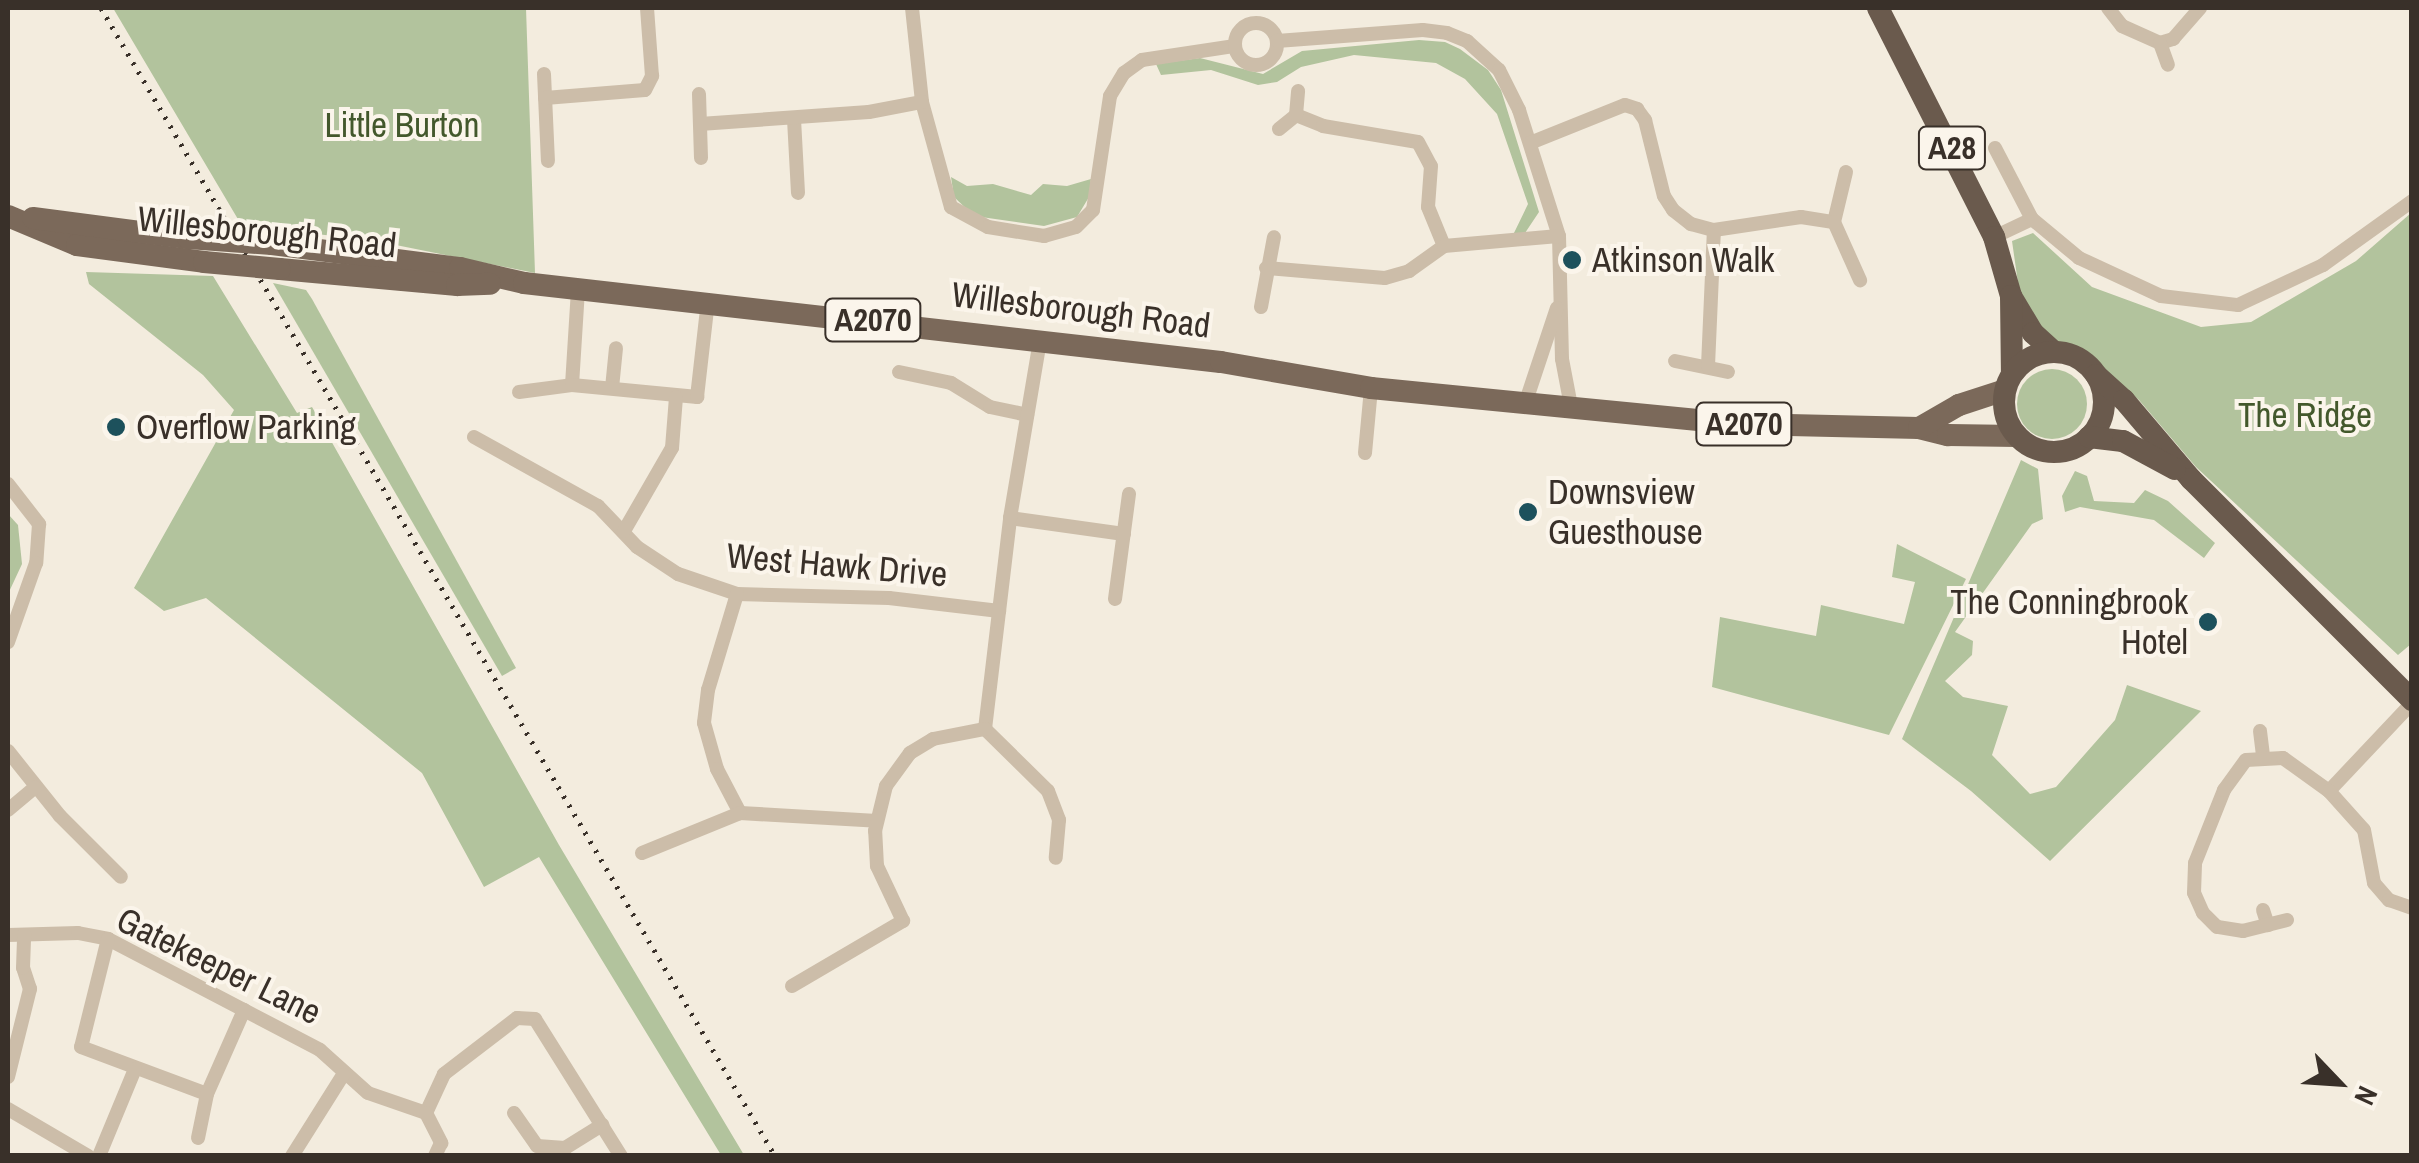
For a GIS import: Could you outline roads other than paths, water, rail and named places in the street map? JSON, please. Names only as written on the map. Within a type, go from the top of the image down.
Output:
[{"type":"highway","name":"A28","points":[[1878,8],[1994,237],[2011,296],[2033,334],[2052,352]]},
{"type":"highway","name":"A28","points":[[2008,382],[2011,296]]},
{"type":"highway","points":[[2191,479],[2123,441],[2090,437],[2066,450],[2033,448],[2017,436],[2004,406],[2008,382],[2036,354],[2070,354],[2124,400],[2191,479],[2412,701]]},
{"type":"highway","points":[[2090,437],[2104,407],[2096,375]]},
{"type":"main road","name":"Willesborough Road","points":[[8,216],[460,268],[524,283],[1222,362],[1371,388],[1570,406]]},
{"type":"main road","name":"Willesborough Road","points":[[8,216],[76,245],[204,262],[457,285],[524,283]]},
{"type":"main road","points":[[1919,428],[2008,382]]},
{"type":"main road","name":"A2070","points":[[1570,406],[1742,424],[1919,428],[1948,436],[2017,436]]},
{"type":"street","points":[[545,98],[645,90],[652,76],[647,8]]},
{"type":"street","points":[[912,8],[922,102],[950,207],[988,228],[1061,234],[1088,217],[1096,204],[1110,96],[1124,73],[1142,60],[1235,46]]},
{"type":"street","points":[[2108,8],[2122,26],[2160,43],[2173,39],[2200,8]]},
{"type":"street","points":[[1254,15],[1270,27],[1278,41],[1273,57],[1258,65],[1242,60],[1235,46],[1240,29],[1254,15]]},
{"type":"street","points":[[1278,41],[1422,30],[1447,33],[1466,41],[1499,70],[1530,142],[1559,236],[1558,303],[1570,406]]},
{"type":"street","points":[[2160,43],[2168,65]]},
{"type":"street","points":[[544,74],[548,161]]},
{"type":"street","points":[[1279,129],[1296,115],[1298,92]]},
{"type":"street","points":[[699,94],[701,158]]},
{"type":"street","points":[[700,124],[794,118],[922,102]]},
{"type":"street","points":[[1530,142],[1625,105],[1637,109],[1645,120],[1664,196],[1690,224],[1714,230],[1801,217],[1834,222]]},
{"type":"street","points":[[1296,115],[1323,126],[1418,142],[1431,166],[1428,207],[1444,246]]},
{"type":"street","points":[[794,118],[798,193]]},
{"type":"street","points":[[1995,148],[2032,220],[2079,258],[2161,296],[2214,305],[2238,305],[2264,296],[2323,265],[2412,201]]},
{"type":"street","points":[[1846,172],[1834,222],[1860,280]]},
{"type":"street","points":[[1994,237],[2032,220]]},
{"type":"street","points":[[1708,366],[1714,230]]},
{"type":"street","points":[[1266,268],[1385,278],[1409,271],[1444,246],[1559,236]]},
{"type":"street","points":[[1261,307],[1274,237]]},
{"type":"street","points":[[572,384],[578,289]]},
{"type":"street","points":[[519,392],[572,384],[697,397],[708,301]]},
{"type":"street","points":[[1526,401],[1558,303]]},
{"type":"street","points":[[985,729],[1010,518],[1040,341]]},
{"type":"street","points":[[612,388],[616,348]]},
{"type":"street","points":[[1675,361],[1728,372]]},
{"type":"street","points":[[899,372],[951,383],[990,408],[1027,415]]},
{"type":"street","points":[[1365,453],[1371,388]]},
{"type":"street","points":[[624,531],[672,448],[676,396]]},
{"type":"street","name":"West Hawk Drive","points":[[474,437],[598,506],[658,564],[737,594],[908,600],[999,612]]},
{"type":"street","points":[[8,484],[40,524],[36,563],[8,642]]},
{"type":"street","points":[[1115,599],[1130,494]]},
{"type":"street","points":[[1010,518],[1124,534]]},
{"type":"street","points":[[737,594],[708,690],[704,722],[717,769],[740,813]]},
{"type":"street","points":[[2329,790],[2412,701]]},
{"type":"street","points":[[792,986],[902,922],[877,866],[877,821],[886,786],[910,753],[933,738],[985,729]]},
{"type":"street","points":[[985,729],[1048,792],[1060,820],[1056,858]]},
{"type":"street","points":[[2260,731],[2263,756]]},
{"type":"street","name":"Gatekeeper Lane","points":[[8,751],[35,787],[121,877]]},
{"type":"street","points":[[2288,920],[2266,918],[2243,931],[2217,927],[2203,913],[2191,880],[2232,772],[2246,760],[2263,756],[2294,762],[2329,790],[2364,830],[2374,882],[2381,892],[2399,906],[2412,908]]},
{"type":"street","points":[[8,810],[35,787]]},
{"type":"street","points":[[642,853],[740,813],[877,821]]},
{"type":"street","name":"Gatekeeper Lane","points":[[8,935],[78,933],[108,939],[320,1050],[368,1093],[426,1113]]},
{"type":"street","points":[[8,1076],[30,989],[23,968],[24,935]]},
{"type":"street","points":[[108,939],[81,1047],[207,1094]]},
{"type":"street","points":[[198,1138],[207,1094],[244,1010]]},
{"type":"street","points":[[435,1156],[441,1144],[426,1113],[444,1074],[517,1018],[534,1019],[620,1156]]},
{"type":"street","points":[[99,1156],[135,1070]]},
{"type":"street","points":[[292,1156],[344,1075]]},
{"type":"street","points":[[8,1109],[88,1156]]},
{"type":"street","points":[[514,1113],[537,1146],[565,1148],[602,1125]]},
{"type":"railway","points":[[101,8],[775,1156]]},
{"type":"place","name":"Atkinson Walk","points":[[1572,260]]},
{"type":"place","name":"Overflow Parking","points":[[116,427]]},
{"type":"place","name":"Downsview Guesthouse","points":[[1528,512]]},
{"type":"place","name":"The Conningbrook Hotel","points":[[2208,622]]},
{"type":"park label","name":"Little Burton","points":[[402,125]]},
{"type":"park label","name":"The Ridge","points":[[2305,415]]}]
